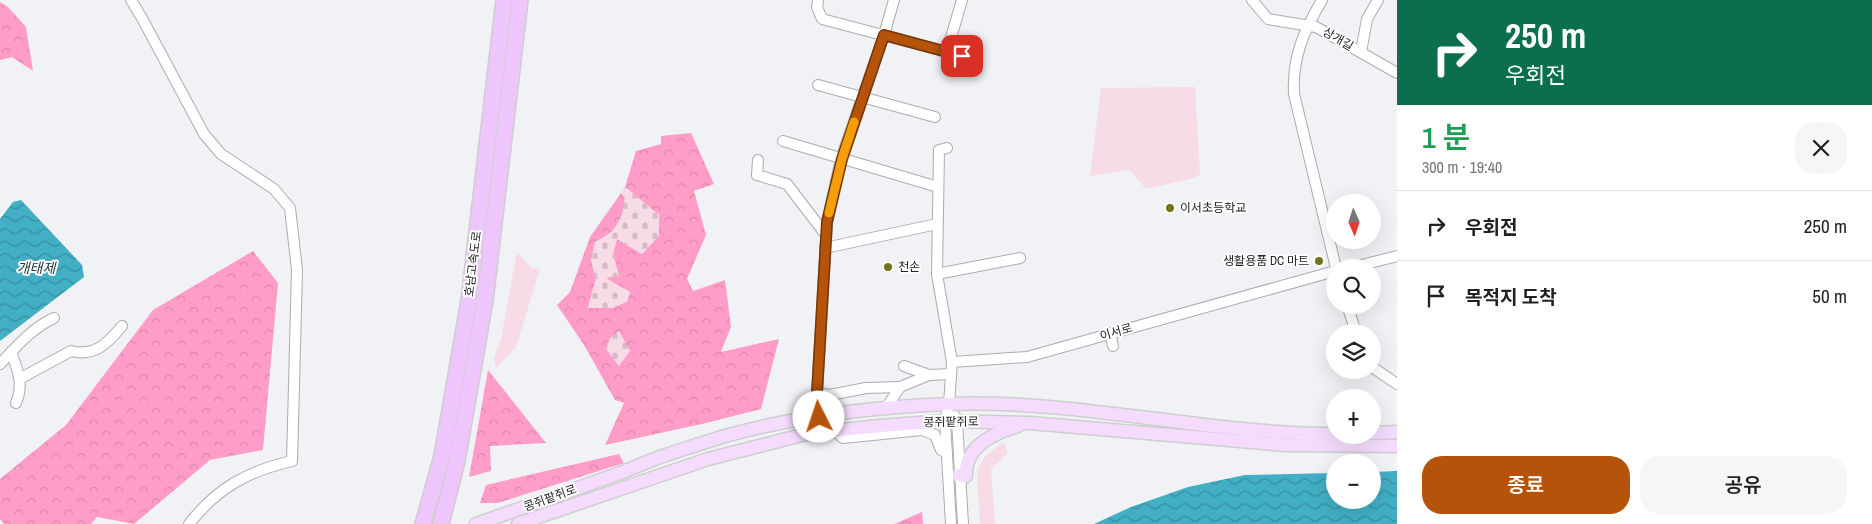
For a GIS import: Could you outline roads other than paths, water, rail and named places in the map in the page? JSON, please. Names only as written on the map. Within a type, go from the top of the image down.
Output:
[{"type":"highway","name":"호남고속도로","points":[[423,524],[442,456],[469,300],[504,0]]},
{"type":"highway","name":"호남고속도로","points":[[441,524],[458,461],[485,301],[520,0]]},
{"type":"main road","name":"콩쥐팥쥐로","points":[[480,522],[706,442],[755,429],[819,417],[886,408],[949,404],[1027,404],[1296,434],[1326,434]]},
{"type":"main road","name":"콩쥐팥쥐로","points":[[518,524],[708,459],[810,433],[834,430],[951,421],[1030,423],[1286,445],[1397,446]]},
{"type":"main road","points":[[959,476],[966,476],[965,469],[973,451],[991,436],[1030,423]]},
{"type":"main road","points":[[1381,433],[1397,432]]},
{"type":"street","points":[[130,0],[157,45],[204,134],[221,154],[274,189],[290,208],[297,270],[292,461],[273,465],[232,483],[200,510],[189,524]]},
{"type":"street","points":[[818,0],[816,7],[822,19],[962,56]]},
{"type":"street","points":[[819,417],[817,393],[827,222],[842,159],[894,0]]},
{"type":"street","points":[[947,51],[962,0]]},
{"type":"street","name":"상개길","points":[[1252,0],[1268,19],[1316,27],[1397,73]]},
{"type":"street","points":[[1322,0],[1301,39],[1293,78],[1294,94],[1334,259]]},
{"type":"street","points":[[1361,52],[1367,19],[1378,0]]},
{"type":"street","points":[[818,85],[935,117]]},
{"type":"street","points":[[783,141],[938,187]]},
{"type":"street","points":[[947,148],[939,150],[937,274],[952,362],[949,404],[959,476],[963,524]]},
{"type":"street","points":[[758,160],[757,175],[787,184],[826,235]]},
{"type":"street","points":[[825,248],[937,224]]},
{"type":"street","points":[[1381,260],[1397,256]]},
{"type":"street","points":[[937,274],[1020,258]]},
{"type":"street","name":"이서로","points":[[952,362],[1027,357],[1110,334],[1260,297],[1326,274]]},
{"type":"street","points":[[0,364],[21,341],[54,318]]},
{"type":"street","points":[[21,378],[71,351],[83,354],[95,350],[110,340],[122,326]]},
{"type":"street","points":[[1110,334],[1113,346]]},
{"type":"street","points":[[11,352],[21,378],[20,394],[16,403]]},
{"type":"street","points":[[904,366],[929,375]]},
{"type":"street","points":[[1381,373],[1397,384]]},
{"type":"street","points":[[817,393],[830,395],[866,388],[900,387],[929,375],[951,374]]},
{"type":"street","points":[[886,408],[900,387]]},
{"type":"street","points":[[951,421],[947,453],[951,524]]},
{"type":"street","points":[[834,430],[843,438],[922,430],[934,435],[941,450],[947,453]]},
{"type":"water","name":"개태제","points":[[21,200],[82,265],[84,277],[0,341],[0,219],[13,202]]},
{"type":"water","points":[[1397,471],[1397,524],[1094,524],[1131,507],[1188,487],[1245,475],[1326,473],[1326,509],[1381,509],[1381,472]]},
{"type":"place","name":"이서초등학교","points":[[1170,208]]},
{"type":"place","name":"생활용품 DC 마트","points":[[1319,261]]},
{"type":"place","name":"천손","points":[[888,267]]}]
